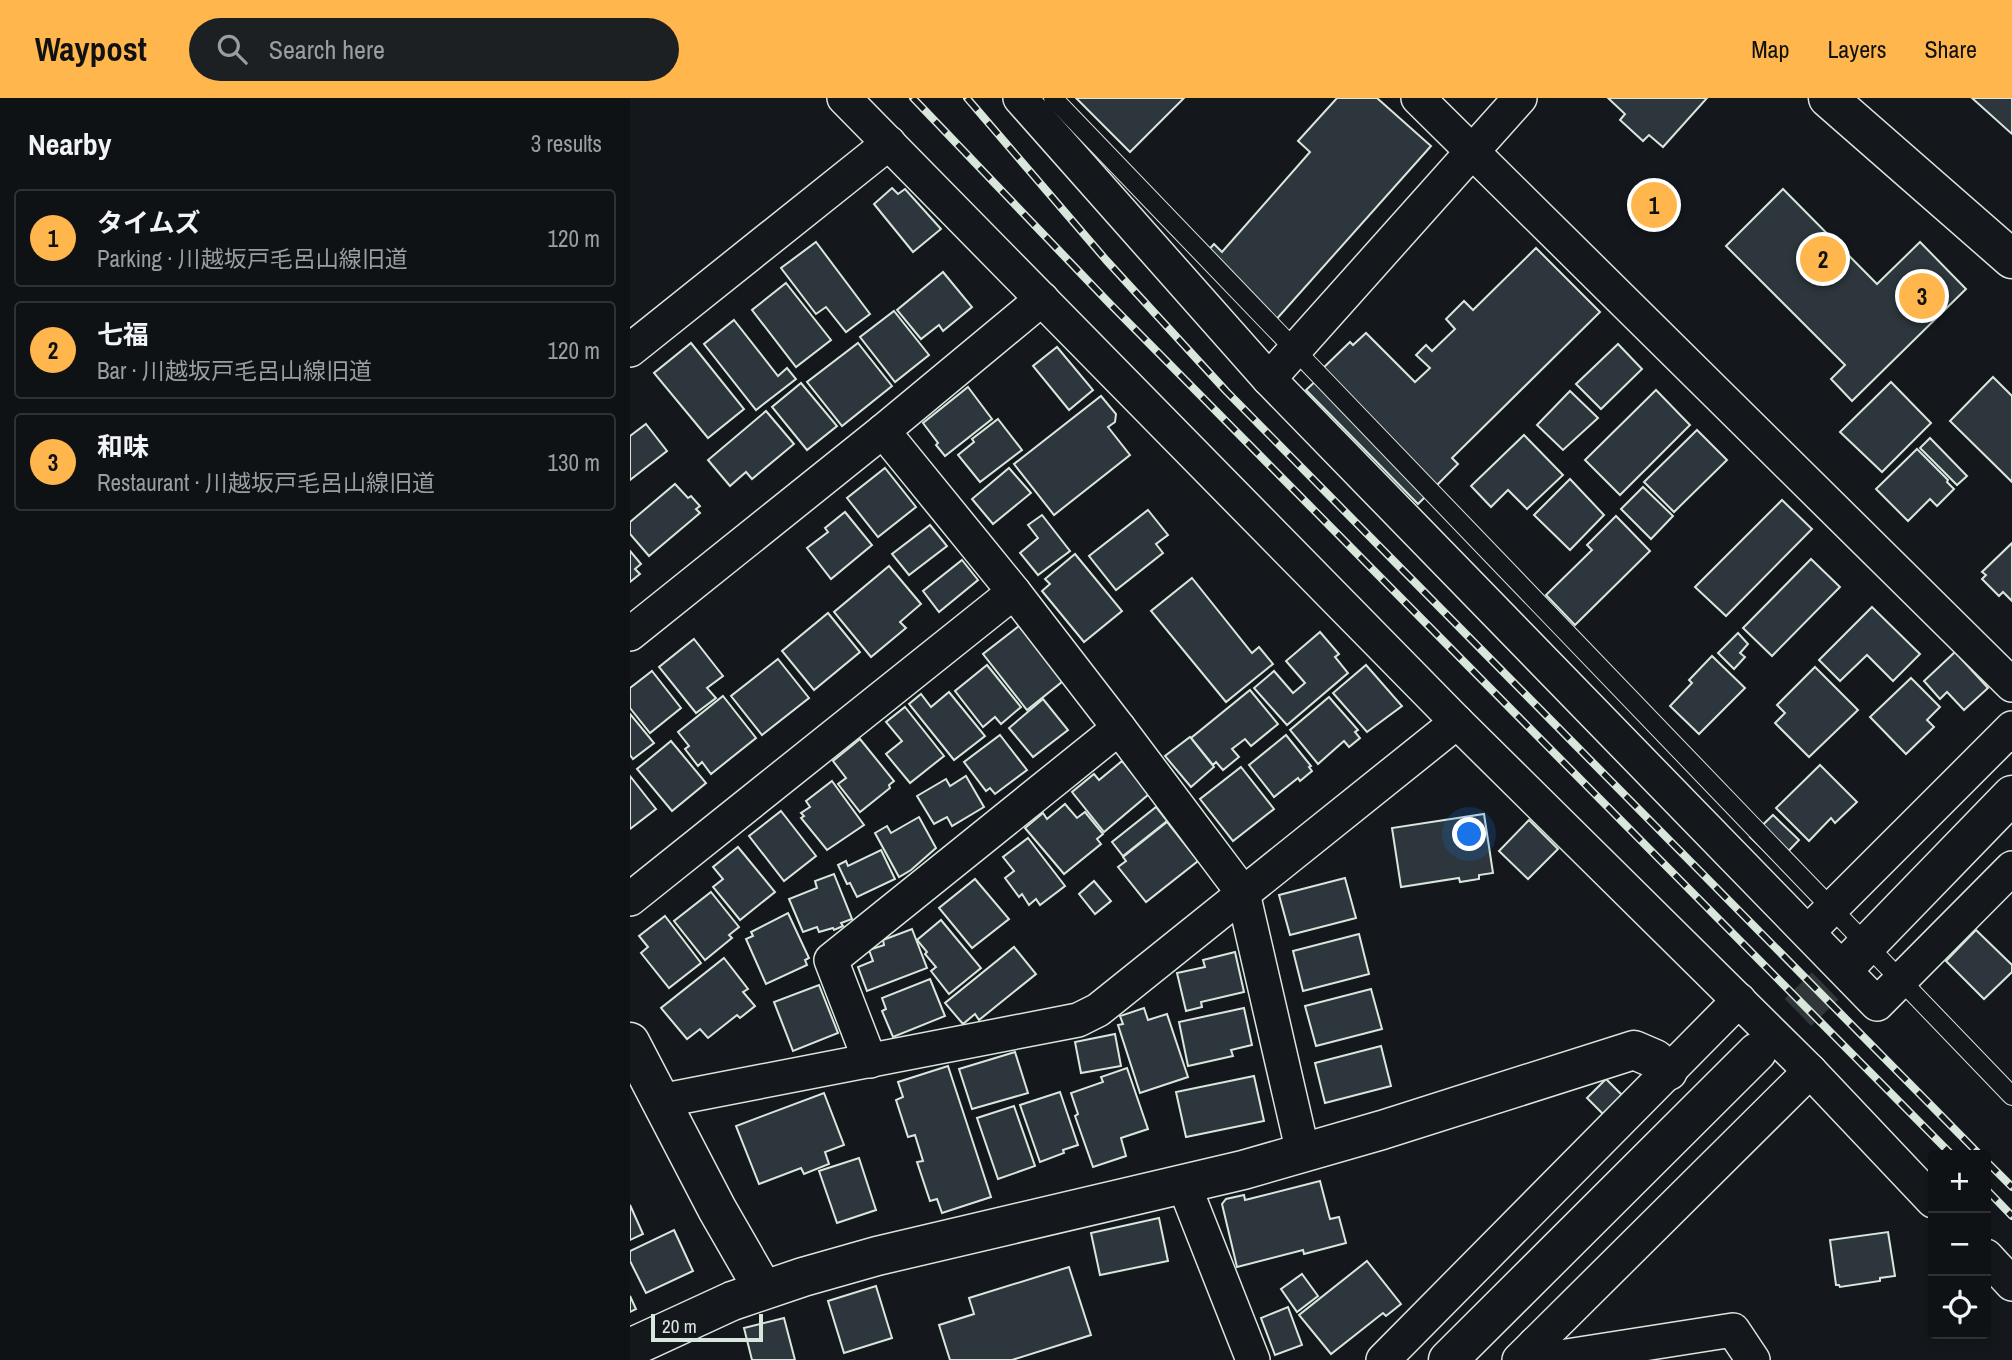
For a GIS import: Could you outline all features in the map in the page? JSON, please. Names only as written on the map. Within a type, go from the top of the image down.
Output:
[{"type":"street","points":[[844,98],[1457,722],[1810,1071],[1928,1196]]},
{"type":"street","points":[[1020,98],[1269,379],[1877,1004],[2012,868]]},
{"type":"street","points":[[1418,98],[2012,685]]},
{"type":"street","points":[[1269,379],[1520,98]]},
{"type":"street","points":[[1828,98],[2012,259]]},
{"type":"street","points":[[630,350],[889,143]]},
{"type":"street","points":[[630,634],[883,431],[1042,299]]},
{"type":"street","points":[[883,431],[1014,592],[1243,893],[1303,1153]]},
{"type":"street","points":[[630,898],[1014,592]]},
{"type":"street","points":[[660,1101],[1078,1020],[1098,1010],[1457,722]]},
{"type":"street","points":[[870,1061],[831,960],[1119,728]]},
{"type":"street","points":[[1808,932],[2012,728]]},
{"type":"street","points":[[1855,957],[2012,795]]},
{"type":"street","points":[[1383,1360],[1739,1000]]},
{"type":"street","points":[[630,1042],[763,1290]]},
{"type":"street","points":[[630,1348],[732,1301],[877,1256],[1184,1185],[1303,1153],[1634,1050],[1655,1059],[1668,1071]]},
{"type":"street","points":[[1448,1360],[1757,1052]]},
{"type":"street","points":[[1540,1355],[1810,1071]]},
{"type":"street","points":[[1184,1185],[1253,1360]]},
{"type":"street","points":[[1991,1261],[2012,1284]]},
{"type":"street","points":[[1540,1355],[1732,1330],[1753,1360]]},
{"type":"lane","points":[[1053,98],[2012,1096]]},
{"type":"building","points":[[1076,98],[1184,98],[1130,152]]},
{"type":"building","points":[[1337,98],[1377,98],[1431,146],[1274,322],[1204,255],[1214,244],[1222,252],[1310,152],[1298,141]]},
{"type":"building","points":[[1608,98],[1707,98],[1663,147],[1649,135],[1643,141],[1620,120],[1625,114]]},
{"type":"building","points":[[1972,98],[2012,98],[2012,134]]},
{"type":"building","points":[[892,188],[898,194],[905,189],[941,229],[913,252],[874,204]]},
{"type":"building","points":[[1783,189],[1877,284],[1920,242],[1966,289],[1852,401],[1831,379],[1845,365],[1726,246]]},
{"type":"building","points":[[816,242],[870,314],[846,332],[826,307],[816,314],[781,268]]},
{"type":"building","points":[[1536,248],[1600,312],[1452,458],[1458,464],[1418,504],[1306,390],[1320,377],[1317,374],[1350,342],[1353,345],[1366,333],[1415,382],[1430,368],[1416,355],[1426,345],[1432,351],[1455,329],[1446,319],[1464,301],[1473,310]]},
{"type":"building","points":[[943,272],[972,307],[943,331],[939,325],[921,339],[897,310]]},
{"type":"building","points":[[786,283],[831,340],[796,367],[752,310]]},
{"type":"building","points":[[894,311],[929,355],[895,382],[860,337]]},
{"type":"building","points":[[734,320],[778,376],[787,368],[796,379],[756,410],[704,344]]},
{"type":"building","points":[[691,343],[744,409],[708,438],[654,373]]},
{"type":"building","points":[[858,343],[892,386],[842,426],[807,382]]},
{"type":"building","points":[[1618,344],[1642,369],[1601,409],[1576,384]]},
{"type":"building","points":[[1057,347],[1093,390],[1069,410],[1033,366]]},
{"type":"building","points":[[1993,377],[2012,396],[2012,482],[1950,421]]},
{"type":"building","points":[[1891,382],[1931,423],[1882,472],[1840,432]]},
{"type":"building","points":[[801,383],[837,426],[807,450],[772,407]]},
{"type":"building","points":[[968,387],[992,419],[945,456],[923,423]]},
{"type":"building","points":[[1656,390],[1690,425],[1620,495],[1585,460]]},
{"type":"building","points":[[1570,391],[1598,418],[1563,450],[1537,425]]},
{"type":"building","points":[[1101,396],[1116,414],[1115,422],[1108,427],[1130,455],[1054,515],[1014,464]]},
{"type":"building","points":[[766,411],[794,444],[752,479],[746,472],[730,486],[708,460]]},
{"type":"building","points":[[998,419],[1022,450],[980,482],[958,455],[974,442],[972,439]]},
{"type":"building","points":[[646,424],[667,451],[630,480],[630,436]]},
{"type":"building","points":[[1697,430],[1727,460],[1674,512],[1644,482]]},
{"type":"building","points":[[1524,435],[1563,475],[1527,509],[1508,490],[1491,507],[1471,486]]},
{"type":"building","points":[[1930,438],[1967,476],[1957,485],[1920,448]]},
{"type":"building","points":[[1917,449],[1954,489],[1937,506],[1930,499],[1908,521],[1876,489]]},
{"type":"building","points":[[885,468],[916,507],[878,537],[847,498]]},
{"type":"building","points":[[1009,468],[1031,493],[993,524],[972,499]]},
{"type":"building","points":[[1570,479],[1604,515],[1570,550],[1534,515]]},
{"type":"building","points":[[675,484],[700,506],[696,509],[700,513],[649,556],[630,534],[630,522]]},
{"type":"building","points":[[1643,487],[1673,516],[1651,539],[1621,509]]},
{"type":"building","points":[[1782,500],[1812,529],[1726,616],[1695,587]]},
{"type":"building","points":[[1148,510],[1168,535],[1156,544],[1163,553],[1116,590],[1089,556]]},
{"type":"building","points":[[845,512],[872,545],[831,579],[807,548],[828,532],[825,528]]},
{"type":"building","points":[[1042,515],[1070,551],[1038,575],[1020,553],[1038,538],[1028,525]]},
{"type":"building","points":[[1616,516],[1650,551],[1575,625],[1546,595],[1592,550],[1587,545]]},
{"type":"building","points":[[930,525],[947,546],[909,575],[892,554]]},
{"type":"building","points":[[2012,543],[2012,601],[2003,592],[1999,596],[1982,579],[1986,575],[1982,572]]},
{"type":"building","points":[[630,551],[641,564],[635,569],[640,574],[630,582]]},
{"type":"building","points":[[1075,554],[1122,611],[1084,642],[1042,591],[1050,584],[1045,579]]},
{"type":"building","points":[[1811,559],[1840,587],[1772,656],[1743,628]]},
{"type":"building","points":[[962,560],[978,580],[939,612],[923,591]]},
{"type":"building","points":[[889,566],[921,604],[900,622],[906,628],[871,657],[834,612]]},
{"type":"building","points":[[1192,578],[1252,653],[1259,647],[1273,664],[1226,702],[1151,611]]},
{"type":"building","points":[[1872,607],[1920,654],[1893,681],[1867,655],[1840,681],[1819,660]]},
{"type":"building","points":[[828,613],[860,652],[814,690],[782,651]]},
{"type":"building","points":[[1019,626],[1063,681],[1027,710],[983,654]]},
{"type":"building","points":[[1320,632],[1339,654],[1335,657],[1348,673],[1287,725],[1254,688],[1274,671],[1293,693],[1305,683],[1286,661]]},
{"type":"building","points":[[1738,633],[1748,644],[1740,653],[1745,657],[1734,669],[1718,653]]},
{"type":"building","points":[[694,639],[723,676],[707,688],[716,698],[696,713],[659,667]]},
{"type":"building","points":[[1955,652],[1988,688],[1964,710],[1947,692],[1940,699],[1924,681]]},
{"type":"building","points":[[1712,656],[1745,688],[1699,734],[1670,706],[1692,683],[1689,680]]},
{"type":"building","points":[[778,659],[809,698],[762,735],[731,696]]},
{"type":"building","points":[[987,665],[1021,707],[1001,724],[995,717],[983,727],[955,691]]},
{"type":"building","points":[[1366,665],[1402,706],[1367,732],[1333,693]]},
{"type":"building","points":[[1815,667],[1858,710],[1809,757],[1775,723],[1785,713],[1777,705]]},
{"type":"building","points":[[652,671],[681,708],[650,733],[630,708],[630,688]]},
{"type":"building","points":[[1911,678],[1940,707],[1927,720],[1934,727],[1906,754],[1870,717]]},
{"type":"building","points":[[1250,690],[1278,724],[1251,746],[1245,739],[1232,749],[1239,757],[1223,770],[1216,762],[1213,765],[1191,738]]},
{"type":"building","points":[[949,692],[985,736],[954,760],[909,704],[921,694],[931,707]]},
{"type":"building","points":[[723,696],[756,738],[711,774],[702,762],[698,766],[685,749],[689,746],[678,732]]},
{"type":"building","points":[[1329,697],[1358,730],[1355,732],[1360,738],[1349,747],[1344,741],[1318,764],[1290,730]]},
{"type":"building","points":[[1043,699],[1068,730],[1033,757],[1009,728]]},
{"type":"building","points":[[905,707],[944,756],[910,783],[886,754],[902,741],[886,722]]},
{"type":"building","points":[[630,714],[654,743],[633,759],[630,755]]},
{"type":"building","points":[[1000,735],[1027,770],[995,794],[990,788],[986,791],[964,762]]},
{"type":"building","points":[[1286,735],[1311,766],[1309,767],[1312,771],[1300,781],[1298,778],[1274,797],[1249,765]]},
{"type":"building","points":[[1190,737],[1214,767],[1191,787],[1165,756]]},
{"type":"building","points":[[860,739],[894,781],[889,785],[890,788],[860,812],[838,784],[846,778],[833,761]]},
{"type":"building","points":[[671,741],[706,783],[672,811],[637,769]]},
{"type":"building","points":[[1122,761],[1149,794],[1104,832],[1072,792],[1094,774],[1099,780]]},
{"type":"building","points":[[1820,765],[1857,802],[1835,823],[1831,818],[1809,841],[1776,808]]},
{"type":"building","points":[[1241,767],[1274,809],[1233,841],[1200,799]]},
{"type":"building","points":[[630,776],[656,809],[630,829]]},
{"type":"building","points":[[966,776],[984,807],[952,826],[947,817],[934,824],[917,796],[946,779],[950,786]]},
{"type":"building","points":[[832,781],[864,825],[827,850],[801,818],[804,816],[801,813],[810,807],[806,801]]},
{"type":"building","points":[[1065,804],[1077,818],[1085,812],[1103,834],[1097,839],[1101,844],[1064,874],[1025,828],[1043,813],[1047,819]]},
{"type":"building","points":[[1156,807],[1167,821],[1123,856],[1112,842]]},
{"type":"building","points":[[781,811],[816,856],[784,881],[749,836]]},
{"type":"building","points":[[1484,814],[1493,873],[1479,875],[1479,879],[1460,882],[1459,878],[1401,887],[1392,828]]},
{"type":"building","points":[[1773,815],[1799,840],[1777,863],[1750,837]]},
{"type":"building","points":[[919,817],[936,848],[899,877],[875,833],[887,826],[891,833]]},
{"type":"building","points":[[1529,820],[1558,849],[1528,879],[1499,851]]},
{"type":"building","points":[[1167,822],[1198,861],[1146,902],[1118,867],[1126,861],[1123,857]]},
{"type":"building","points":[[1028,838],[1065,886],[1040,905],[1036,899],[1029,905],[1022,894],[1019,897],[1005,878],[1014,871],[1003,857]]},
{"type":"building","points":[[738,847],[775,892],[740,920],[713,887],[723,879],[713,867]]},
{"type":"building","points":[[881,850],[895,879],[857,897],[838,865],[846,861],[848,866]]},
{"type":"building","points":[[834,874],[852,919],[841,923],[843,926],[834,930],[833,928],[819,932],[817,927],[803,932],[789,899],[817,888],[815,881]]},
{"type":"building","points":[[1345,878],[1356,918],[1290,935],[1279,895]]},
{"type":"building","points":[[975,879],[1009,919],[972,948],[939,908]]},
{"type":"building","points":[[1094,881],[1111,901],[1095,914],[1079,894]]},
{"type":"building","points":[[711,892],[739,927],[729,935],[732,938],[705,960],[674,921]]},
{"type":"building","points":[[788,913],[809,958],[805,960],[807,965],[766,984],[746,939],[753,936],[751,932]]},
{"type":"building","points":[[665,916],[701,963],[669,988],[641,953],[648,947],[639,936]]},
{"type":"building","points":[[941,920],[981,968],[949,994],[931,971],[936,967],[917,940]]},
{"type":"building","points":[[912,929],[927,968],[867,991],[858,967],[873,961],[869,950],[884,945],[883,940]]},
{"type":"building","points":[[1976,930],[2012,965],[2012,972],[1984,999],[1946,961]]},
{"type":"building","points":[[1359,934],[1369,974],[1303,991],[1293,951]]},
{"type":"building","points":[[1014,947],[1036,974],[979,1020],[975,1014],[963,1024],[945,1003]]},
{"type":"building","points":[[1235,952],[1244,992],[1201,1002],[1202,1007],[1186,1011],[1177,973],[1205,967],[1203,960]]},
{"type":"building","points":[[724,958],[748,989],[743,992],[755,1006],[740,1018],[737,1015],[708,1038],[700,1029],[687,1039],[661,1008]]},
{"type":"building","points":[[930,979],[945,1016],[893,1037],[882,1011],[886,1009],[882,998]]},
{"type":"building","points":[[819,985],[838,1033],[793,1051],[774,1002]]},
{"type":"building","points":[[1371,989],[1382,1029],[1316,1046],[1305,1006]]},
{"type":"building","points":[[1144,1008],[1148,1020],[1167,1014],[1188,1077],[1140,1093],[1118,1025],[1123,1024],[1120,1016]]},
{"type":"building","points":[[1244,1008],[1252,1045],[1231,1050],[1233,1056],[1188,1066],[1179,1022]]},
{"type":"building","points":[[1115,1034],[1121,1066],[1081,1073],[1075,1042]]},
{"type":"building","points":[[1381,1046],[1391,1086],[1325,1103],[1315,1063]]},
{"type":"building","points":[[1015,1052],[1028,1093],[972,1109],[959,1069]]},
{"type":"building","points":[[948,1066],[991,1197],[942,1213],[937,1199],[930,1201],[917,1162],[923,1161],[915,1135],[908,1137],[896,1100],[903,1097],[898,1082]]},
{"type":"building","points":[[1127,1068],[1148,1129],[1121,1138],[1126,1156],[1093,1167],[1075,1116],[1078,1114],[1071,1093],[1103,1082],[1101,1077]]},
{"type":"building","points":[[1254,1076],[1264,1121],[1186,1137],[1176,1092]]},
{"type":"building","points":[[1606,1079],[1623,1096],[1605,1116],[1587,1098]]},
{"type":"building","points":[[1060,1092],[1078,1145],[1040,1162],[1020,1105]]},
{"type":"building","points":[[824,1093],[844,1145],[825,1152],[829,1164],[804,1174],[801,1168],[759,1184],[736,1126]]},
{"type":"building","points":[[1014,1106],[1035,1166],[998,1179],[977,1118]]},
{"type":"building","points":[[859,1158],[876,1210],[837,1223],[819,1171]]},
{"type":"building","points":[[1320,1181],[1330,1219],[1339,1217],[1346,1243],[1304,1254],[1303,1250],[1237,1267],[1222,1204],[1226,1199],[1244,1195],[1245,1200]]},
{"type":"building","points":[[630,1205],[643,1234],[630,1240]]},
{"type":"building","points":[[1159,1218],[1168,1261],[1100,1275],[1091,1233]]},
{"type":"building","points":[[674,1230],[693,1271],[646,1293],[630,1261],[630,1251]]},
{"type":"building","points":[[1888,1232],[1895,1276],[1880,1278],[1880,1281],[1840,1287],[1836,1285],[1830,1240]]},
{"type":"building","points":[[1367,1261],[1401,1304],[1386,1316],[1383,1313],[1331,1354],[1299,1315]]},
{"type":"building","points":[[1069,1267],[1091,1335],[1012,1360],[950,1360],[939,1325],[974,1314],[969,1298]]},
{"type":"building","points":[[1302,1274],[1318,1296],[1297,1312],[1281,1289]]},
{"type":"building","points":[[876,1286],[892,1338],[844,1353],[828,1301]]},
{"type":"building","points":[[630,1296],[636,1309],[630,1312]]},
{"type":"building","points":[[1288,1307],[1302,1345],[1275,1355],[1261,1318]]},
{"type":"building","points":[[784,1318],[795,1360],[752,1360],[744,1328]]},
{"type":"tunnel","points":[[1757,1052],[1855,957]]},
{"type":"railway","points":[[913,98],[1111,305],[1947,1150]]},
{"type":"railway","points":[[967,98],[1106,260],[1227,392],[1975,1150]]},
{"type":"railway","points":[[1991,1166],[2012,1187]]},
{"type":"railway","points":[[1991,1194],[2012,1216]]},
{"type":"place","name":"タイムズ","points":[[1654,205]]},
{"type":"place","name":"七福","points":[[1823,259]]},
{"type":"place","name":"和味","points":[[1922,296]]}]
